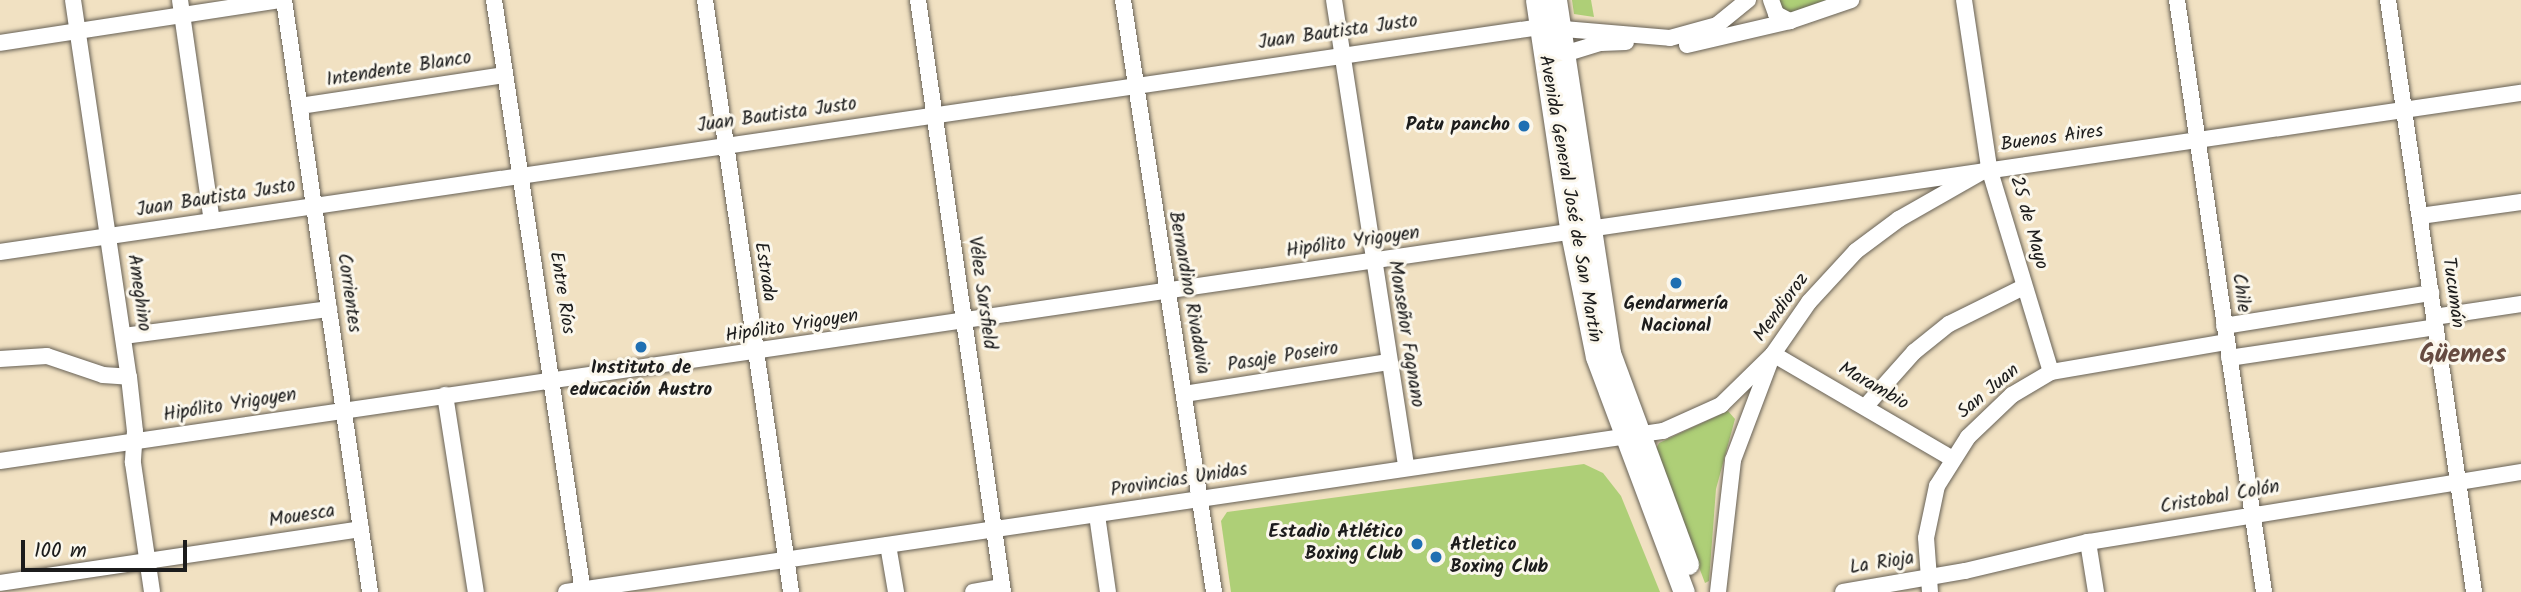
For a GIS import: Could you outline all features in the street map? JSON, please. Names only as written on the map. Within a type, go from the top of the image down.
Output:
[{"type":"main road","name":"Avenida General José de San Martín","points":[[1536,0],[1564,54],[1580,231]]},
{"type":"main road","name":"Avenida General José de San Martín","points":[[1556,0],[1550,27],[1599,370],[1699,592]]},
{"type":"main road","name":"Avenida General José de San Martín","points":[[1631,436],[1684,592]]},
{"type":"street","name":"Ameghino","points":[[73,0],[124,336],[134,443],[133,463],[152,592]]},
{"type":"street","points":[[0,43],[78,32],[181,7],[283,0]]},
{"type":"street","name":"Corrientes","points":[[283,0],[370,592]]},
{"type":"street","name":"Entre Ríos","points":[[494,0],[583,591]]},
{"type":"street","name":"Estrada","points":[[705,0],[723,145],[790,592]]},
{"type":"street","name":"Vélez Sarsfield","points":[[918,0],[1003,590]]},
{"type":"street","name":"Bernardino Rivadavia","points":[[1123,0],[1214,592]]},
{"type":"street","name":"Monseñor Fagnano","points":[[1334,0],[1372,262],[1406,467]]},
{"type":"street","points":[[1771,0],[1776,14],[1790,21]]},
{"type":"street","points":[[1564,54],[1616,42],[1669,46],[1720,31],[1747,30],[1790,21],[1833,3],[1851,0]]},
{"type":"street","name":"25 de Mayo","points":[[1964,0],[1989,168],[2051,373]]},
{"type":"street","name":"Chile","points":[[2177,0],[2264,592]]},
{"type":"street","name":"Tucumán","points":[[2388,0],[2474,592]]},
{"type":"street","points":[[1743,4],[1747,30]]},
{"type":"street","points":[[1720,31],[1743,4]]},
{"type":"street","points":[[181,7],[212,221]]},
{"type":"street","name":"Juan Bautista Justo","points":[[0,253],[1135,83],[1550,27],[1648,38],[1700,37]]},
{"type":"street","name":"Intendente Blanco","points":[[300,106],[505,75]]},
{"type":"street","name":"Buenos Aires","points":[[1580,231],[1989,168],[2521,93]]},
{"type":"street","name":"Mendioroz","points":[[1718,592],[1728,489],[1742,428],[1773,354],[1809,302],[1856,251],[1899,219],[1989,168]]},
{"type":"street","points":[[2420,216],[2521,202]]},
{"type":"street","name":"Hipólito Yrigoyen","points":[[0,461],[445,395],[755,354],[1166,290],[1580,231]]},
{"type":"street","points":[[1866,407],[1914,352],[1950,324],[1983,304],[2024,287]]},
{"type":"street","points":[[2226,342],[2431,293]]},
{"type":"street","name":"San Juan","points":[[1929,585],[1930,510],[1951,458],[1991,414],[2051,373],[2226,342],[2435,322],[2521,303]]},
{"type":"street","points":[[124,336],[329,309]]},
{"type":"street","name":"Provincias Unidas","points":[[566,592],[1631,436],[1682,425],[1721,405],[1773,354]]},
{"type":"street","name":"Marambio","points":[[1773,354],[1951,458]]},
{"type":"street","points":[[0,359],[47,356],[103,375],[129,377]]},
{"type":"street","name":"Pasaje Poseiro","points":[[1184,394],[1389,362]]},
{"type":"street","points":[[445,395],[475,592]]},
{"type":"street","points":[[1721,405],[1738,412],[1742,428]]},
{"type":"street","name":"Cristobal Colón","points":[[1929,585],[2088,542],[2252,513],[2521,472]]},
{"type":"street","points":[[1097,515],[1108,592]]},
{"type":"street","name":"Mouesca","points":[[0,583],[361,529]]},
{"type":"street","points":[[2088,542],[2096,592]]},
{"type":"street","points":[[888,545],[895,592]]},
{"type":"street","name":"La Rioja","points":[[1843,592],[1929,585]]},
{"type":"street","points":[[973,592],[1003,590]]},
{"type":"green space","points":[[1572,0],[1591,0],[1594,17],[1574,14]]},
{"type":"green space","points":[[1776,0],[1829,0],[1799,13],[1783,12]]},
{"type":"green space","points":[[1728,411],[1735,419],[1716,489],[1709,581],[1705,583],[1655,451],[1659,443]]},
{"type":"green space","name":"Atletico Boxing Club","points":[[1584,464],[1603,473],[1621,496],[1660,592],[1231,592],[1221,521],[1227,512]]},
{"type":"place","name":"Patu pancho","points":[[1524,126]]},
{"type":"place","name":"Gendarmería Nacional","points":[[1676,283]]},
{"type":"place","name":"Instituto de educación Austro","points":[[641,347]]},
{"type":"place","name":"Estadio Atlético Boxing Club","points":[[1417,544]]},
{"type":"place","name":"Atletico Boxing Club","points":[[1436,557]]},
{"type":"district","name":"Güemes","points":[[2463,356]]}]
